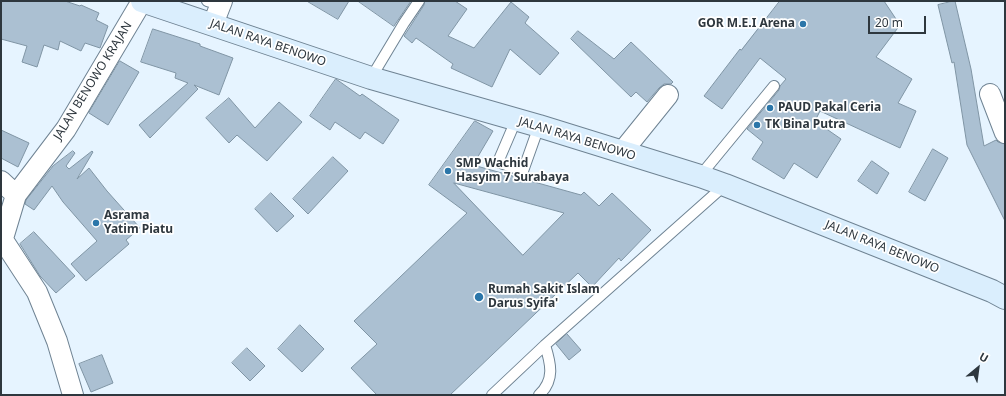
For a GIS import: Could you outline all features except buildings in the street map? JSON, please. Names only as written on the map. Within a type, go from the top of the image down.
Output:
[{"type":"main road","name":"JALAN RAYA BENOWO","points":[[142,1],[215,8],[370,78],[539,126],[700,176],[992,291],[1005,298]]},
{"type":"street","name":"JALAN BENOWO KRAJAN","points":[[2,243],[16,195],[66,130],[142,1]]},
{"type":"street","points":[[990,94],[1005,133]]},
{"type":"street","points":[[622,152],[668,95]]},
{"type":"street","points":[[1,181],[16,195]]},
{"type":"street","points":[[2,243],[37,292],[57,341],[73,395]]},
{"type":"lane","points":[[370,78],[419,1]]},
{"type":"lane","points":[[700,176],[774,86]]},
{"type":"lane","points":[[516,120],[498,162],[523,171],[539,126]]},
{"type":"lane","points":[[492,395],[545,345],[725,185]]},
{"type":"lane","points":[[545,345],[550,363],[550,373],[545,393]]},
{"type":"place","name":"GOR M.E.I Arena","points":[[803,24]]},
{"type":"place","name":"PAUD Pakal Ceria","points":[[770,108]]},
{"type":"place","name":"TK Bina Putra","points":[[757,125]]},
{"type":"place","name":"SMP Wachid Hasyim 7 Surabaya","points":[[448,171]]},
{"type":"place","name":"Asrama Yatim Piatu","points":[[96,223]]},
{"type":"place","name":"Rumah Sakit Islam Darus Syifa'","points":[[479,297]]}]
